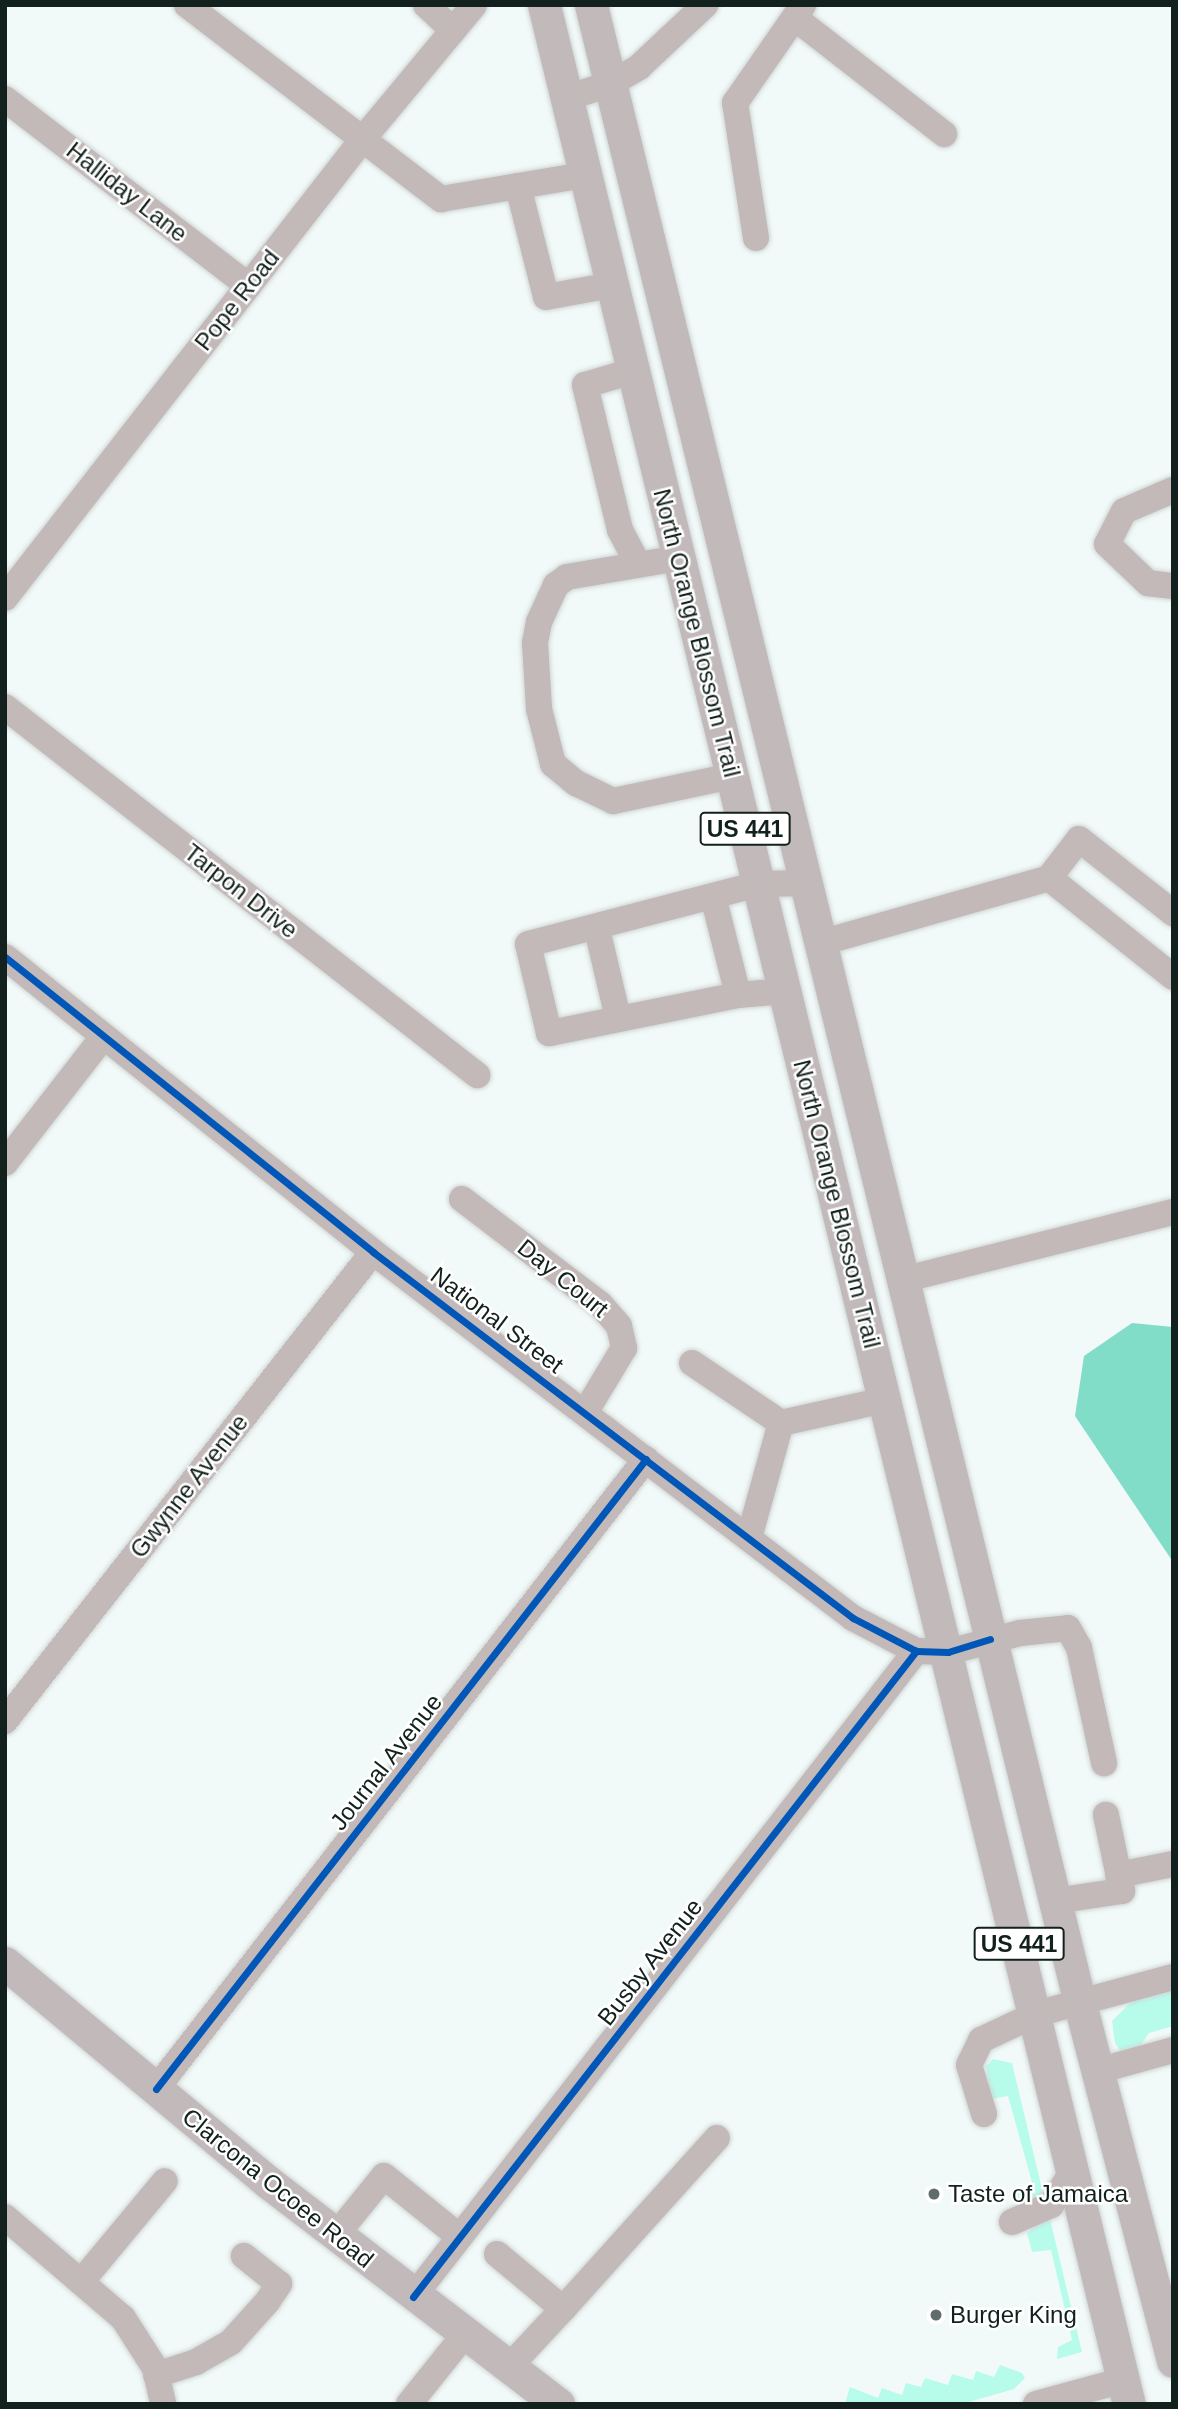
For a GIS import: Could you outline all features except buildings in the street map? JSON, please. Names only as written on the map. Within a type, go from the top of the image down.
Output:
[{"type":"main road","name":"North Orange Blossom Trail","points":[[544,5],[886,1400],[932,1652],[1036,2014],[1127,2392]]},
{"type":"main road","name":"North Orange Blossom Trail","points":[[591,5],[1079,2000],[1173,2361]]},
{"type":"main road","name":"Clarcona Ocoee Road","points":[[5,1963],[413,2297],[558,2404]]},
{"type":"street","points":[[187,5],[440,199],[585,175]]},
{"type":"street","points":[[426,5],[453,30]]},
{"type":"street","name":"Pope Road","points":[[5,598],[362,139],[474,5]]},
{"type":"street","points":[[566,98],[610,84],[671,41],[705,5]]},
{"type":"street","points":[[756,239],[735,103],[799,11],[944,134]]},
{"type":"street","name":"Halliday Lane","points":[[5,99],[249,286]]},
{"type":"street","points":[[518,186],[546,297],[612,285]]},
{"type":"street","points":[[633,371],[585,385],[620,530],[638,564]]},
{"type":"street","points":[[1173,491],[1124,511],[1107,544],[1148,583],[1173,586]]},
{"type":"street","points":[[679,558],[567,577],[546,602],[535,643],[538,709],[553,764],[576,783],[613,801],[732,776]]},
{"type":"street","name":"Tarpon Drive","points":[[5,707],[477,1075]]},
{"type":"street","points":[[820,943],[1049,878],[1079,839],[1173,913]]},
{"type":"street","points":[[1049,878],[1173,977]]},
{"type":"street","points":[[785,991],[755,997],[738,995],[550,1032],[528,944],[597,929],[759,884],[805,883]]},
{"type":"street","points":[[713,896],[738,995]]},
{"type":"street","points":[[597,929],[618,1018]]},
{"type":"street","name":"National Street","points":[[5,957],[373,1252],[586,1411],[853,1618],[932,1652]]},
{"type":"street","points":[[5,1163],[103,1037]]},
{"type":"street","name":"Day Court","points":[[462,1199],[600,1304],[619,1326],[624,1348],[586,1411]]},
{"type":"street","points":[[902,1280],[1173,1212]]},
{"type":"street","name":"Gwynne Avenue","points":[[5,1721],[373,1252]]},
{"type":"street","points":[[692,1363],[781,1423],[886,1400]]},
{"type":"street","points":[[748,1538],[781,1423]]},
{"type":"street","name":"Journal Avenue","points":[[156,2089],[646,1459]]},
{"type":"street","points":[[932,1652],[990,1639],[1068,1628],[1079,1648],[1104,1763]]},
{"type":"street","name":"Busby Avenue","points":[[413,2297],[932,1652]]},
{"type":"street","points":[[1055,1901],[1122,1891],[1106,1815]]},
{"type":"street","points":[[1118,1875],[1173,1864]]},
{"type":"street","points":[[984,2113],[969,2065],[981,2040],[1036,2014],[1079,2000],[1173,1977]]},
{"type":"street","points":[[1097,2071],[1173,2050]]},
{"type":"street","points":[[509,2367],[717,2138]]},
{"type":"street","points":[[1012,2222],[1051,2205],[1074,2169]]},
{"type":"street","points":[[336,2235],[384,2176],[460,2237]]},
{"type":"street","points":[[81,2282],[165,2180]]},
{"type":"street","points":[[5,2217],[124,2318],[156,2375],[163,2404]]},
{"type":"street","points":[[497,2254],[563,2309]]},
{"type":"street","points":[[156,2375],[197,2362],[231,2342],[267,2302],[279,2284],[244,2256]]},
{"type":"street","points":[[409,2404],[465,2334]]},
{"type":"street","points":[[1036,2404],[1127,2392]]},
{"type":"shaded area","points":[[1132,1323],[1173,1327],[1173,1575],[1171,1559],[1075,1416],[1084,1356]]},
{"type":"shaded area","points":[[1173,1991],[1173,2026],[1149,2033],[1140,2046],[1123,2055],[1115,2043],[1112,2021],[1131,2002]]},
{"type":"shaded area","points":[[993,2059],[1012,2063],[1043,2193],[1036,2202],[1019,2208],[1015,2193],[1033,2186],[1008,2096],[991,2099],[986,2066]]},
{"type":"shaded area","points":[[1049,2215],[1082,2352],[1057,2359],[1058,2347],[1072,2340],[1051,2250],[1032,2252],[1027,2233]]},
{"type":"shaded area","points":[[1000,2365],[1022,2373],[1025,2378],[1014,2389],[962,2404],[845,2404],[850,2387],[878,2398],[882,2388],[902,2395],[906,2383],[921,2387],[925,2378],[948,2385],[952,2374],[973,2380],[976,2371],[994,2377]]},
{"type":"cycle path","points":[[5,957],[373,1252],[853,1618],[916,1651],[948,1652],[990,1639]]},
{"type":"cycle path","points":[[156,2089],[646,1459]]},
{"type":"cycle path","points":[[413,2297],[916,1651]]},
{"type":"place","name":"Taste of Jamaica","points":[[934,2194]]},
{"type":"place","name":"Burger King","points":[[936,2315]]}]
